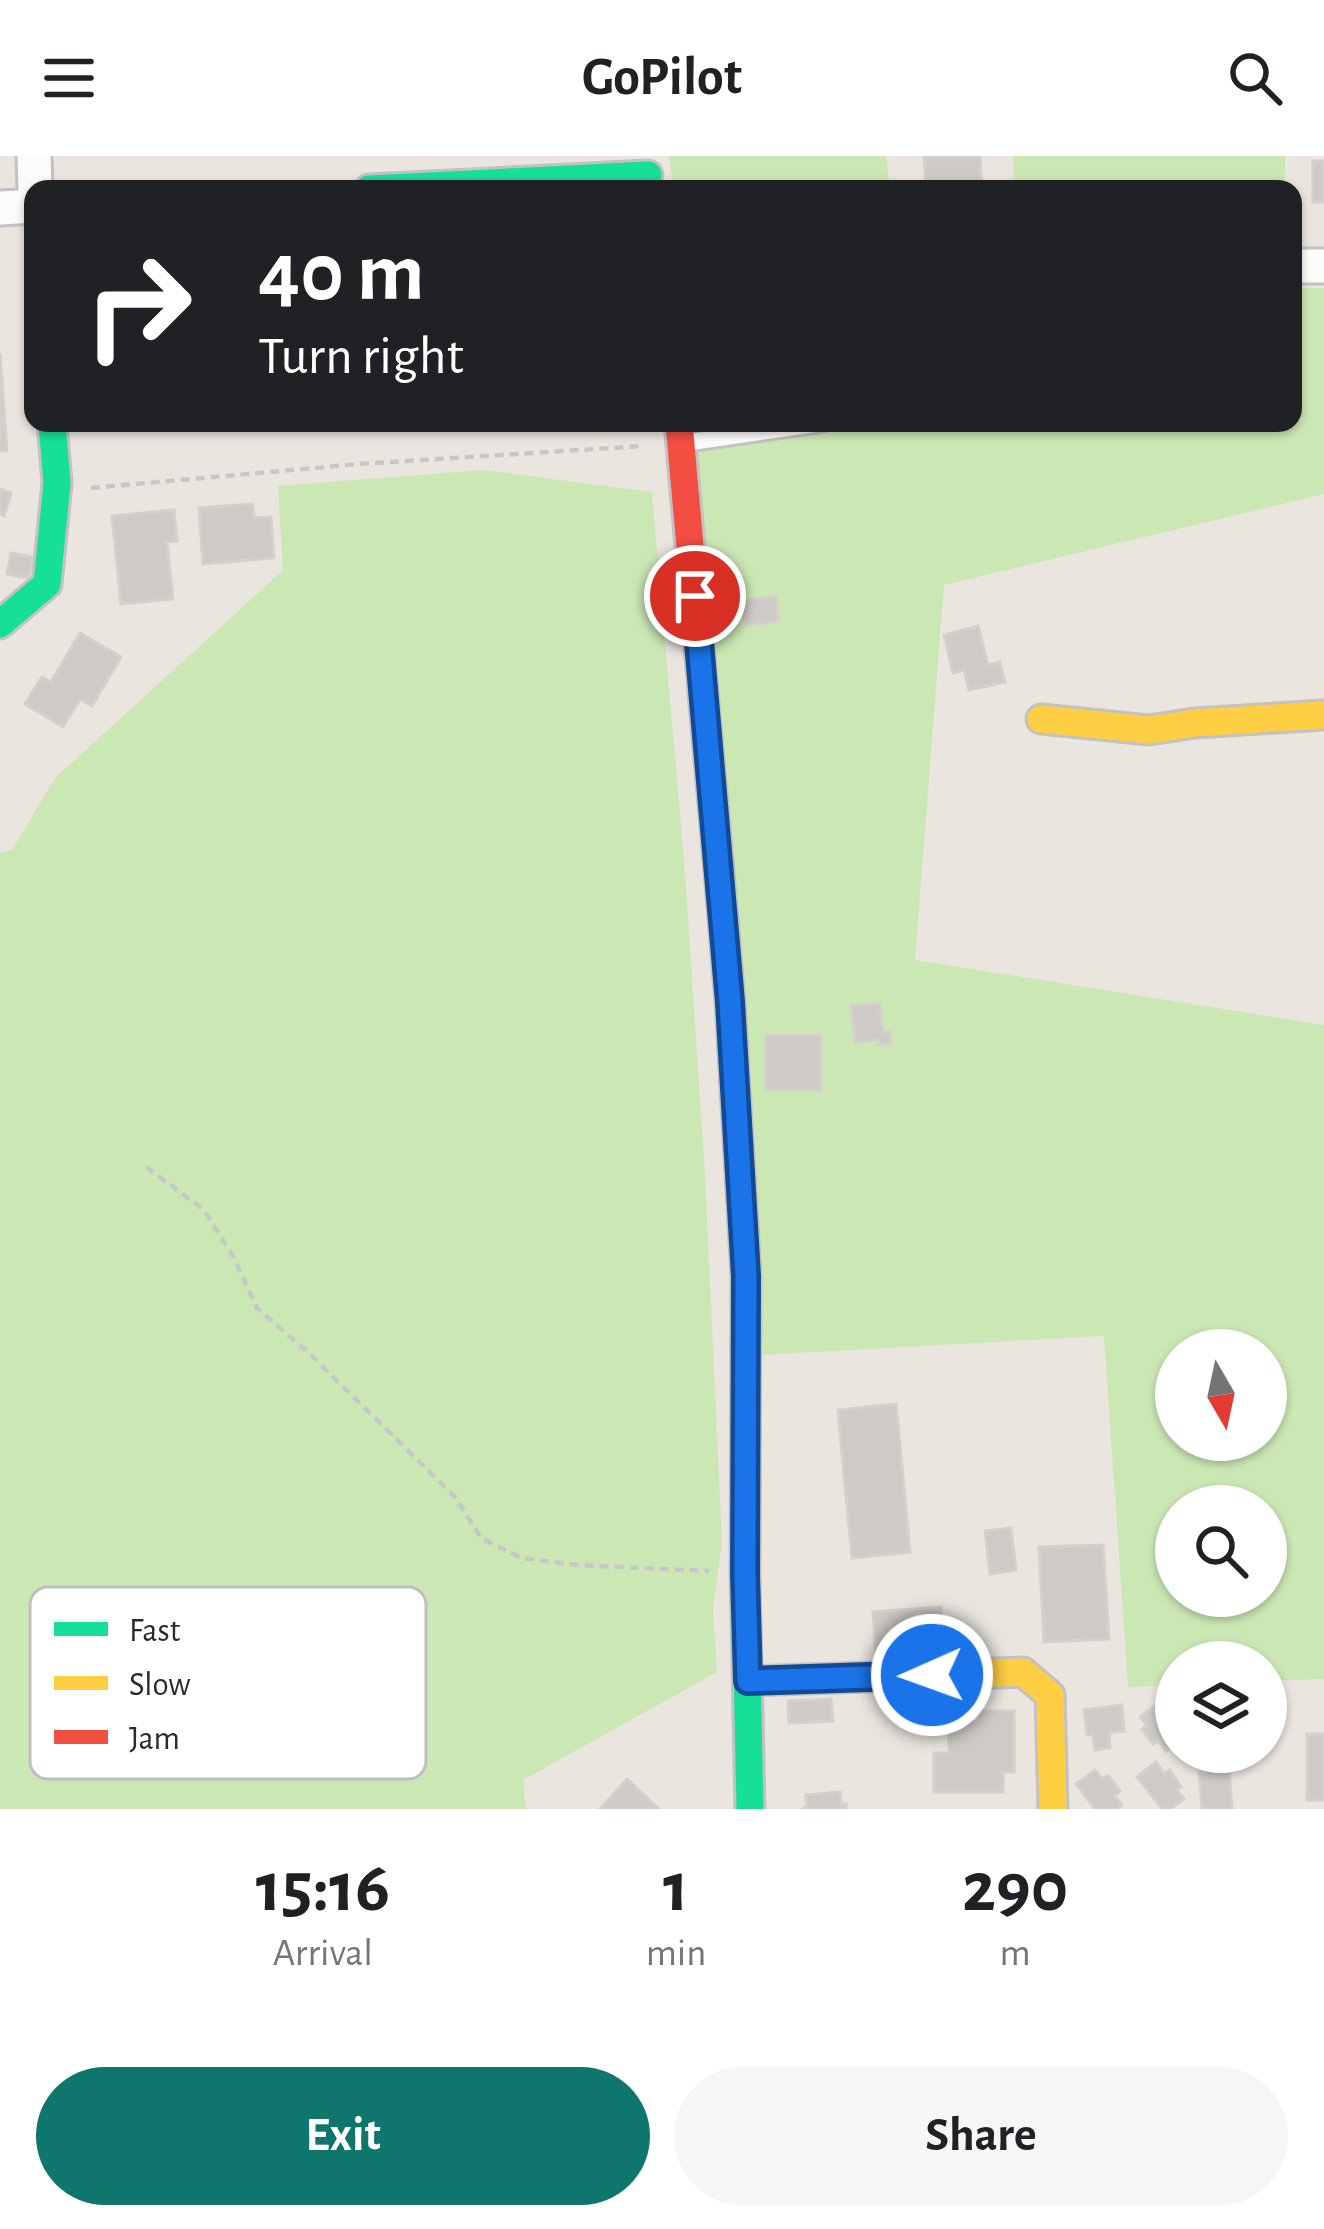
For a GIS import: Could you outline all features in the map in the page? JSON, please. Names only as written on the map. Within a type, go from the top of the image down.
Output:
[{"type":"street","points":[[526,180],[648,173]]},
{"type":"street","points":[[0,624],[47,584],[57,483],[53,432]]},
{"type":"street","points":[[680,433],[730,1002],[746,1276],[750,1809]]},
{"type":"street","points":[[1041,719],[1149,730],[1324,715]]},
{"type":"street","points":[[748,1681],[1023,1672],[1050,1695],[1053,1809]]},
{"type":"path","points":[[57,483],[79,489],[680,433]]},
{"type":"path","points":[[146,1167],[203,1210],[233,1256],[257,1308],[455,1498],[482,1538],[520,1558],[745,1575]]},
{"type":"green space","points":[[669,156],[886,156],[889,180],[672,180]]},
{"type":"green space","points":[[1013,156],[1285,156],[1285,180],[1014,180]]},
{"type":"green space","points":[[1302,288],[1324,288],[1324,494],[944,585],[915,960],[1324,1025],[1324,1679],[1287,1680],[1287,1641],[1155,1641],[1155,1686],[1128,1687],[1104,1336],[761,1355],[696,432],[1302,432]]},
{"type":"green space","points":[[482,470],[652,492],[705,1174],[722,1542],[713,1610],[717,1672],[523,1780],[526,1809],[0,1809],[0,853],[12,850],[55,778],[283,570],[278,486]]},
{"type":"building","points":[[924,156],[980,156],[981,180],[925,180]]},
{"type":"building","points":[[1313,161],[1324,161],[1324,202],[1313,202]]},
{"type":"building","points":[[0,353],[7,451],[0,451]]},
{"type":"building","points":[[0,489],[11,493],[4,516],[0,514]]},
{"type":"building","points":[[253,504],[254,518],[271,517],[274,558],[203,564],[199,508]]},
{"type":"building","points":[[174,510],[177,541],[167,542],[173,599],[121,604],[112,516]]},
{"type":"building","points":[[11,553],[33,557],[28,578],[7,574]]},
{"type":"building","points":[[776,596],[779,621],[745,626],[741,601]]},
{"type":"building","points":[[978,626],[988,665],[1000,662],[1005,682],[969,690],[964,670],[953,673],[944,635]]},
{"type":"building","points":[[80,633],[121,657],[92,706],[80,699],[63,727],[25,704],[42,677],[51,682]]},
{"type":"building","points":[[880,1003],[883,1032],[890,1032],[891,1044],[855,1042],[851,1006]]},
{"type":"building","points":[[766,1035],[821,1035],[821,1090],[766,1090]]},
{"type":"building","points":[[896,1404],[910,1552],[852,1558],[838,1410]]},
{"type":"building","points":[[1011,1528],[1016,1570],[990,1574],[985,1531]]},
{"type":"building","points":[[1103,1545],[1109,1639],[1044,1642],[1039,1547]]},
{"type":"building","points":[[941,1607],[944,1649],[876,1655],[873,1612]]},
{"type":"building","points":[[831,1699],[833,1721],[789,1723],[788,1701]]},
{"type":"building","points":[[1122,1705],[1124,1731],[1109,1733],[1110,1748],[1095,1750],[1093,1734],[1087,1735],[1084,1710]]},
{"type":"building","points":[[1155,1706],[1153,1744],[1142,1729],[1147,1725],[1140,1717]]},
{"type":"building","points":[[978,1711],[1014,1711],[1014,1772],[1003,1772],[1003,1792],[934,1792],[934,1753],[949,1753],[948,1721],[978,1721]]},
{"type":"building","points":[[1307,1734],[1324,1734],[1324,1800],[1307,1800]]},
{"type":"building","points":[[1155,1763],[1155,1773],[1172,1773],[1184,1799],[1162,1809],[1137,1777]]},
{"type":"building","points":[[1095,1770],[1102,1779],[1108,1775],[1120,1791],[1115,1796],[1122,1805],[1117,1809],[1095,1809],[1076,1784]]},
{"type":"building","points":[[1199,1773],[1229,1773],[1232,1809],[1202,1809]]},
{"type":"building","points":[[627,1779],[659,1809],[600,1809]]},
{"type":"building","points":[[840,1792],[846,1809],[802,1809],[807,1806],[806,1795]]},
{"type":"traffic: fast","points":[[548,180],[648,175]]},
{"type":"traffic: fast","points":[[0,624],[47,584],[57,483],[53,432]]},
{"type":"traffic: fast","points":[[718,860],[746,1276],[750,1809]]},
{"type":"traffic: slow","points":[[1041,719],[1149,730],[1324,715]]},
{"type":"traffic: slow","points":[[748,1681],[1023,1672],[1050,1695],[1053,1809]]},
{"type":"traffic: jam","points":[[680,432],[718,860]]},
{"type":"route","points":[[695,596],[730,1002],[746,1276],[748,1681],[932,1675]]}]
